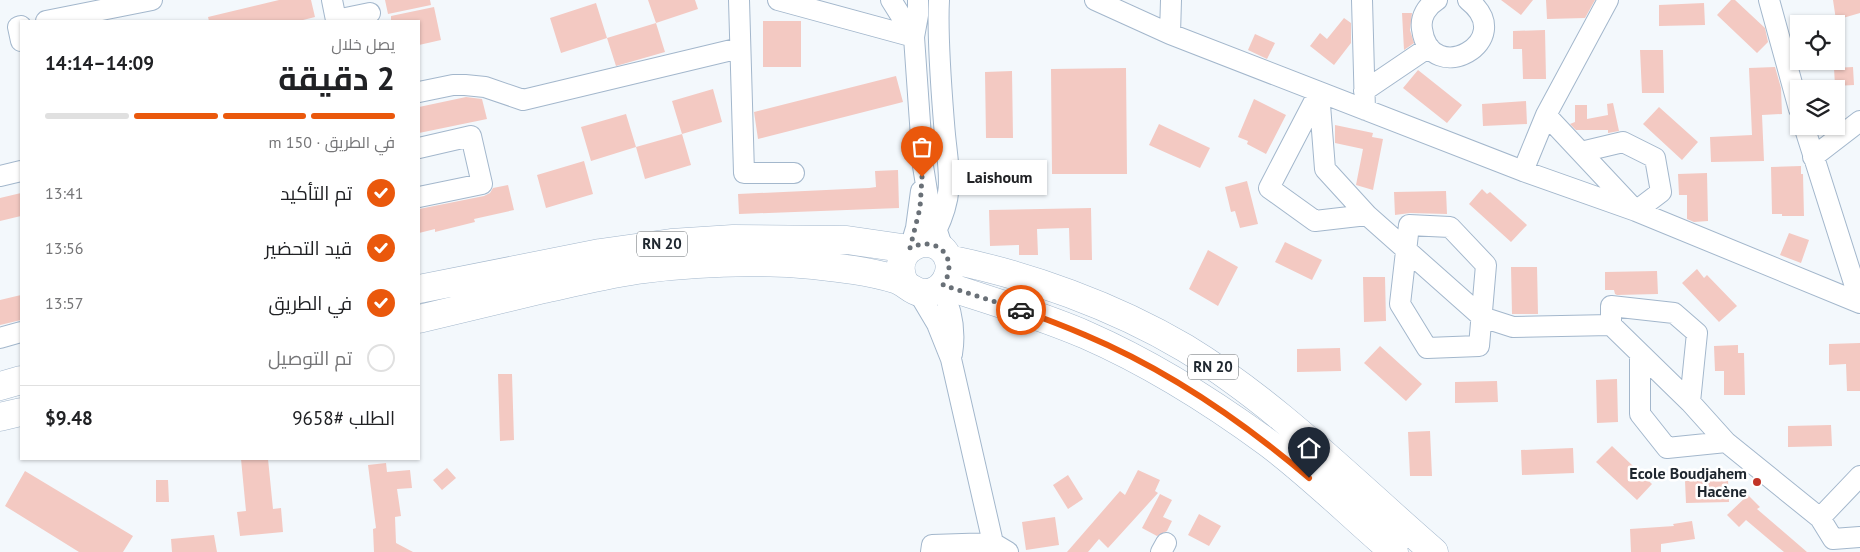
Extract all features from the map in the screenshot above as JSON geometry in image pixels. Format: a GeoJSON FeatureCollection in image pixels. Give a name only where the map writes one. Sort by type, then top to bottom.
{"type":"FeatureCollection","features":[{"type":"Feature","properties":{"kind":"highway","name":"RN 20"},"geometry":{"type":"LineString","coordinates":[[420,289],[600,253],[671,243],[734,239],[847,240],[909,248]]}},
{"type":"Feature","properties":{"kind":"highway"},"geometry":{"type":"LineString","coordinates":[[924,243],[943,247],[950,268],[948,277],[926,286],[900,268],[904,254],[909,248],[924,243]]}},
{"type":"Feature","properties":{"kind":"highway","name":"RN 20"},"geometry":{"type":"LineString","coordinates":[[943,247],[992,268],[1029,279],[1132,320],[1184,348],[1234,381],[1303,434],[1434,552]]}},
{"type":"Feature","properties":{"kind":"highway","name":"RN 20"},"geometry":{"type":"LineString","coordinates":[[420,319],[586,280],[643,269],[746,262],[812,265],[868,271],[1020,310],[1086,335],[1151,368],[1211,404],[1269,444],[1394,552]]}},
{"type":"Feature","properties":{"kind":"highway"},"geometry":{"type":"LineString","coordinates":[[0,386],[20,380]]}},
{"type":"Feature","properties":{"kind":"highway"},"geometry":{"type":"LineString","coordinates":[[0,417],[20,412]]}},
{"type":"Feature","properties":{"kind":"street"},"geometry":{"type":"LineString","coordinates":[[51,20],[152,0]]}},
{"type":"Feature","properties":{"kind":"street"},"geometry":{"type":"LineString","coordinates":[[332,0],[336,20],[369,11]]}},
{"type":"Feature","properties":{"kind":"street"},"geometry":{"type":"LineString","coordinates":[[738,0],[744,173],[794,173]]}},
{"type":"Feature","properties":{"kind":"street"},"geometry":{"type":"LineString","coordinates":[[778,0],[914,37]]}},
{"type":"Feature","properties":{"kind":"street"},"geometry":{"type":"LineString","coordinates":[[891,0],[914,37]]}},
{"type":"Feature","properties":{"kind":"street"},"geometry":{"type":"LineString","coordinates":[[918,0],[918,15],[914,37],[923,166],[926,188],[943,247]]}},
{"type":"Feature","properties":{"kind":"street"},"geometry":{"type":"LineString","coordinates":[[939,0],[944,122],[950,182],[943,247]]}},
{"type":"Feature","properties":{"kind":"street"},"geometry":{"type":"LineString","coordinates":[[1095,0],[1170,34],[1319,92],[1364,100],[1523,171],[1636,211],[1860,302]]}},
{"type":"Feature","properties":{"kind":"street"},"geometry":{"type":"LineString","coordinates":[[1170,34],[1172,0]]}},
{"type":"Feature","properties":{"kind":"street"},"geometry":{"type":"LineString","coordinates":[[1362,0],[1364,100]]}},
{"type":"Feature","properties":{"kind":"street"},"geometry":{"type":"LineString","coordinates":[[1437,0],[1430,5],[1424,14],[1421,24],[1423,37],[1429,47],[1437,54],[1454,58],[1464,55],[1479,44],[1483,34],[1484,23],[1476,6],[1468,0]]}},
{"type":"Feature","properties":{"kind":"street"},"geometry":{"type":"LineString","coordinates":[[1523,171],[1546,115],[1608,0]]}},
{"type":"Feature","properties":{"kind":"street"},"geometry":{"type":"LineString","coordinates":[[1769,0],[1791,80]]}},
{"type":"Feature","properties":{"kind":"street"},"geometry":{"type":"LineString","coordinates":[[1364,100],[1429,47]]}},
{"type":"Feature","properties":{"kind":"street"},"geometry":{"type":"LineString","coordinates":[[420,92],[453,85],[485,86],[523,100],[740,48]]}},
{"type":"Feature","properties":{"kind":"street"},"geometry":{"type":"LineString","coordinates":[[1319,92],[1269,188],[1314,221],[1367,215]]}},
{"type":"Feature","properties":{"kind":"street"},"geometry":{"type":"LineString","coordinates":[[1319,92],[1325,169],[1367,215],[1482,317],[1513,327],[1611,325]]}},
{"type":"Feature","properties":{"kind":"street"},"geometry":{"type":"LineString","coordinates":[[1546,115],[1636,211]]}},
{"type":"Feature","properties":{"kind":"street"},"geometry":{"type":"LineString","coordinates":[[1813,157],[1860,121]]}},
{"type":"Feature","properties":{"kind":"street"},"geometry":{"type":"LineString","coordinates":[[1807,135],[1860,302]]}},
{"type":"Feature","properties":{"kind":"street"},"geometry":{"type":"LineString","coordinates":[[420,148],[471,136],[482,184],[420,197]]}},
{"type":"Feature","properties":{"kind":"street"},"geometry":{"type":"LineString","coordinates":[[1581,152],[1624,142],[1655,158],[1661,192],[1636,211]]}},
{"type":"Feature","properties":{"kind":"street"},"geometry":{"type":"LineString","coordinates":[[909,248],[920,208],[923,166]]}},
{"type":"Feature","properties":{"kind":"street"},"geometry":{"type":"LineString","coordinates":[[0,176],[20,171]]}},
{"type":"Feature","properties":{"kind":"street"},"geometry":{"type":"LineString","coordinates":[[1409,225],[1450,227],[1486,265],[1482,317],[1479,346],[1427,348],[1400,304],[1409,225]]}},
{"type":"Feature","properties":{"kind":"street"},"geometry":{"type":"LineString","coordinates":[[926,286],[937,324],[951,359],[1000,548],[932,545],[932,552]]}},
{"type":"Feature","properties":{"kind":"street"},"geometry":{"type":"LineString","coordinates":[[1690,402],[1697,333],[1674,313],[1611,306],[1611,325],[1690,402],[1726,442],[1820,518],[1832,539],[1860,537]]}},
{"type":"Feature","properties":{"kind":"street"},"geometry":{"type":"LineString","coordinates":[[0,338],[20,332]]}},
{"type":"Feature","properties":{"kind":"street"},"geometry":{"type":"LineString","coordinates":[[1640,354],[1640,414],[1668,448],[1726,442]]}},
{"type":"Feature","properties":{"kind":"street"},"geometry":{"type":"LineString","coordinates":[[1820,518],[1860,476]]}},
{"type":"Feature","properties":{"kind":"building"},"geometry":{"type":"Polygon","coordinates":[[[279,0],[311,0],[315,17],[303,20],[209,20],[208,17],[279,0]]]}},
{"type":"Feature","properties":{"kind":"building"},"geometry":{"type":"Polygon","coordinates":[[[385,0],[430,0],[431,5],[388,14],[385,0]]]}},
{"type":"Feature","properties":{"kind":"building"},"geometry":{"type":"Polygon","coordinates":[[[648,0],[695,0],[698,9],[656,23],[648,0]]]}},
{"type":"Feature","properties":{"kind":"building"},"geometry":{"type":"Polygon","coordinates":[[[1501,0],[1533,0],[1521,15],[1501,0]]]}},
{"type":"Feature","properties":{"kind":"building"},"geometry":{"type":"Polygon","coordinates":[[[1546,0],[1595,0],[1585,18],[1547,19],[1546,0]]]}},
{"type":"Feature","properties":{"kind":"building"},"geometry":{"type":"Polygon","coordinates":[[[1731,0],[1735,0],[1765,28],[1768,42],[1757,53],[1717,15],[1731,0]]]}},
{"type":"Feature","properties":{"kind":"building"},"geometry":{"type":"Polygon","coordinates":[[[1833,0],[1860,0],[1860,13],[1845,17],[1845,15],[1835,15],[1833,0]]]}},
{"type":"Feature","properties":{"kind":"building"},"geometry":{"type":"Polygon","coordinates":[[[596,3],[607,38],[561,53],[550,18],[596,3]]]}},
{"type":"Feature","properties":{"kind":"building"},"geometry":{"type":"Polygon","coordinates":[[[1704,3],[1705,25],[1659,26],[1659,5],[1704,3]]]}},
{"type":"Feature","properties":{"kind":"building"},"geometry":{"type":"Polygon","coordinates":[[[434,7],[441,40],[420,45],[420,20],[391,20],[391,16],[434,7]]]}},
{"type":"Feature","properties":{"kind":"building"},"geometry":{"type":"Polygon","coordinates":[[[1402,13],[1412,13],[1410,30],[1414,43],[1404,50],[1402,13]]]}},
{"type":"Feature","properties":{"kind":"building"},"geometry":{"type":"Polygon","coordinates":[[[1344,18],[1351,23],[1351,43],[1334,65],[1310,46],[1320,33],[1327,39],[1344,18]]]}},
{"type":"Feature","properties":{"kind":"building"},"geometry":{"type":"Polygon","coordinates":[[[763,21],[801,21],[801,67],[763,67],[763,21]]]}},
{"type":"Feature","properties":{"kind":"building"},"geometry":{"type":"Polygon","coordinates":[[[656,23],[665,52],[616,66],[607,38],[656,23]]]}},
{"type":"Feature","properties":{"kind":"building"},"geometry":{"type":"Polygon","coordinates":[[[1545,30],[1546,79],[1523,79],[1522,49],[1513,49],[1513,31],[1545,30]]]}},
{"type":"Feature","properties":{"kind":"building"},"geometry":{"type":"Polygon","coordinates":[[[1255,34],[1275,43],[1267,59],[1248,50],[1255,34]]]}},
{"type":"Feature","properties":{"kind":"building"},"geometry":{"type":"Polygon","coordinates":[[[1640,50],[1663,50],[1664,93],[1642,93],[1640,50]]]}},
{"type":"Feature","properties":{"kind":"building"},"geometry":{"type":"Polygon","coordinates":[[[1775,67],[1781,88],[1782,114],[1762,115],[1764,161],[1711,162],[1710,137],[1752,135],[1749,68],[1775,67]]]}},
{"type":"Feature","properties":{"kind":"building"},"geometry":{"type":"Polygon","coordinates":[[[1845,67],[1853,67],[1854,85],[1845,85],[1845,80],[1835,80],[1834,70],[1845,70],[1845,67]]]}},
{"type":"Feature","properties":{"kind":"building"},"geometry":{"type":"Polygon","coordinates":[[[1126,68],[1127,174],[1052,174],[1051,69],[1126,68]]]}},
{"type":"Feature","properties":{"kind":"building"},"geometry":{"type":"Polygon","coordinates":[[[1418,70],[1462,105],[1447,123],[1403,88],[1418,70]]]}},
{"type":"Feature","properties":{"kind":"building"},"geometry":{"type":"Polygon","coordinates":[[[1012,71],[1013,138],[986,138],[985,72],[1012,71]]]}},
{"type":"Feature","properties":{"kind":"building"},"geometry":{"type":"Polygon","coordinates":[[[896,76],[903,102],[758,139],[754,112],[896,76]]]}},
{"type":"Feature","properties":{"kind":"building"},"geometry":{"type":"Polygon","coordinates":[[[713,89],[722,122],[682,134],[672,101],[713,89]]]}},
{"type":"Feature","properties":{"kind":"building"},"geometry":{"type":"Polygon","coordinates":[[[466,97],[482,99],[487,119],[420,133],[420,107],[466,97]]]}},
{"type":"Feature","properties":{"kind":"building"},"geometry":{"type":"Polygon","coordinates":[[[1254,99],[1286,115],[1266,154],[1247,144],[1248,141],[1238,137],[1254,99]]]}},
{"type":"Feature","properties":{"kind":"building"},"geometry":{"type":"Polygon","coordinates":[[[1526,101],[1527,124],[1483,126],[1482,104],[1526,101]]]}},
{"type":"Feature","properties":{"kind":"building"},"geometry":{"type":"Polygon","coordinates":[[[1613,103],[1619,131],[1608,133],[1608,130],[1576,130],[1570,124],[1575,122],[1575,105],[1587,105],[1587,119],[1608,115],[1607,104],[1613,103]]]}},
{"type":"Feature","properties":{"kind":"building"},"geometry":{"type":"Polygon","coordinates":[[[1659,107],[1698,142],[1682,160],[1643,124],[1659,107]]]}},
{"type":"Feature","properties":{"kind":"building"},"geometry":{"type":"Polygon","coordinates":[[[626,114],[636,147],[591,161],[581,127],[626,114]]]}},
{"type":"Feature","properties":{"kind":"building"},"geometry":{"type":"Polygon","coordinates":[[[1159,124],[1210,148],[1200,168],[1149,145],[1159,124]]]}},
{"type":"Feature","properties":{"kind":"building"},"geometry":{"type":"Polygon","coordinates":[[[1335,125],[1373,133],[1372,137],[1383,139],[1373,190],[1356,185],[1363,149],[1335,143],[1335,125]]]}},
{"type":"Feature","properties":{"kind":"building"},"geometry":{"type":"Polygon","coordinates":[[[682,134],[691,165],[645,179],[636,147],[682,134]]]}},
{"type":"Feature","properties":{"kind":"building"},"geometry":{"type":"Polygon","coordinates":[[[584,161],[593,194],[546,208],[537,175],[584,161]]]}},
{"type":"Feature","properties":{"kind":"building"},"geometry":{"type":"Polygon","coordinates":[[[1801,166],[1801,174],[1803,174],[1804,216],[1772,214],[1771,167],[1801,166]]]}},
{"type":"Feature","properties":{"kind":"building"},"geometry":{"type":"Polygon","coordinates":[[[898,170],[899,208],[739,214],[738,194],[876,187],[875,171],[898,170]]]}},
{"type":"Feature","properties":{"kind":"building"},"geometry":{"type":"Polygon","coordinates":[[[1707,173],[1708,221],[1694,222],[1687,219],[1687,195],[1679,195],[1678,174],[1707,173]]]}},
{"type":"Feature","properties":{"kind":"building"},"geometry":{"type":"Polygon","coordinates":[[[1247,181],[1258,224],[1240,228],[1235,211],[1231,212],[1225,187],[1247,181]]]}},
{"type":"Feature","properties":{"kind":"building"},"geometry":{"type":"Polygon","coordinates":[[[508,185],[514,210],[474,219],[475,222],[435,232],[435,229],[420,233],[420,209],[484,196],[490,193],[493,188],[508,185]]]}},
{"type":"Feature","properties":{"kind":"building"},"geometry":{"type":"Polygon","coordinates":[[[1482,189],[1487,194],[1490,192],[1527,225],[1511,242],[1469,204],[1482,189]]]}},
{"type":"Feature","properties":{"kind":"building"},"geometry":{"type":"Polygon","coordinates":[[[1446,191],[1447,214],[1410,213],[1395,215],[1394,192],[1446,191]]]}},
{"type":"Feature","properties":{"kind":"building"},"geometry":{"type":"Polygon","coordinates":[[[20,193],[20,216],[0,221],[0,198],[20,193]]]}},
{"type":"Feature","properties":{"kind":"building"},"geometry":{"type":"Polygon","coordinates":[[[1091,208],[1092,260],[1070,260],[1069,228],[1037,229],[1038,255],[1019,255],[1019,245],[990,246],[989,210],[1091,208]]]}},
{"type":"Feature","properties":{"kind":"building"},"geometry":{"type":"Polygon","coordinates":[[[1789,233],[1809,240],[1801,263],[1780,255],[1789,233]]]}},
{"type":"Feature","properties":{"kind":"building"},"geometry":{"type":"Polygon","coordinates":[[[1285,242],[1322,260],[1312,280],[1275,262],[1285,242]]]}},
{"type":"Feature","properties":{"kind":"building"},"geometry":{"type":"Polygon","coordinates":[[[1208,250],[1238,267],[1218,306],[1189,289],[1208,250]]]}},
{"type":"Feature","properties":{"kind":"building"},"geometry":{"type":"Polygon","coordinates":[[[1511,267],[1537,267],[1538,314],[1512,314],[1511,267]]]}},
{"type":"Feature","properties":{"kind":"building"},"geometry":{"type":"Polygon","coordinates":[[[1697,269],[1704,278],[1707,275],[1737,306],[1719,322],[1682,283],[1697,269]]]}},
{"type":"Feature","properties":{"kind":"building"},"geometry":{"type":"Polygon","coordinates":[[[1657,271],[1658,294],[1617,295],[1614,290],[1605,290],[1605,272],[1657,271]]]}},
{"type":"Feature","properties":{"kind":"building"},"geometry":{"type":"Polygon","coordinates":[[[1363,277],[1385,277],[1386,321],[1364,322],[1363,277]]]}},
{"type":"Feature","properties":{"kind":"building"},"geometry":{"type":"Polygon","coordinates":[[[20,295],[20,320],[0,325],[0,300],[20,295]]]}},
{"type":"Feature","properties":{"kind":"building"},"geometry":{"type":"Polygon","coordinates":[[[1860,343],[1860,391],[1847,391],[1846,364],[1829,365],[1829,344],[1860,343]]]}},
{"type":"Feature","properties":{"kind":"building"},"geometry":{"type":"Polygon","coordinates":[[[1738,345],[1738,353],[1744,353],[1745,395],[1724,395],[1724,371],[1715,371],[1714,346],[1738,345]]]}},
{"type":"Feature","properties":{"kind":"building"},"geometry":{"type":"Polygon","coordinates":[[[1380,346],[1422,384],[1406,401],[1364,363],[1380,346]]]}},
{"type":"Feature","properties":{"kind":"building"},"geometry":{"type":"Polygon","coordinates":[[[1340,348],[1341,371],[1297,372],[1297,349],[1340,348]]]}},
{"type":"Feature","properties":{"kind":"building"},"geometry":{"type":"Polygon","coordinates":[[[498,374],[512,374],[514,440],[500,441],[498,374]]]}},
{"type":"Feature","properties":{"kind":"building"},"geometry":{"type":"Polygon","coordinates":[[[1617,379],[1618,422],[1597,423],[1596,380],[1617,379]]]}},
{"type":"Feature","properties":{"kind":"building"},"geometry":{"type":"Polygon","coordinates":[[[1497,381],[1498,402],[1455,403],[1455,382],[1497,381]]]}},
{"type":"Feature","properties":{"kind":"building"},"geometry":{"type":"Polygon","coordinates":[[[1831,425],[1832,446],[1788,447],[1788,426],[1831,425]]]}},
{"type":"Feature","properties":{"kind":"building"},"geometry":{"type":"Polygon","coordinates":[[[1430,431],[1432,476],[1410,476],[1408,432],[1430,431]]]}},
{"type":"Feature","properties":{"kind":"building"},"geometry":{"type":"Polygon","coordinates":[[[1612,446],[1652,484],[1637,500],[1596,462],[1612,446]]]}},
{"type":"Feature","properties":{"kind":"building"},"geometry":{"type":"Polygon","coordinates":[[[1573,448],[1574,473],[1522,475],[1521,450],[1573,448]]]}},
{"type":"Feature","properties":{"kind":"building"},"geometry":{"type":"Polygon","coordinates":[[[241,460],[268,460],[273,509],[281,508],[283,532],[240,536],[237,512],[246,511],[241,460]]]}},
{"type":"Feature","properties":{"kind":"building"},"geometry":{"type":"Polygon","coordinates":[[[386,463],[387,472],[410,470],[412,488],[397,489],[401,516],[395,517],[396,543],[413,552],[374,552],[373,529],[376,528],[368,465],[386,463]]]}},
{"type":"Feature","properties":{"kind":"building"},"geometry":{"type":"Polygon","coordinates":[[[447,468],[456,478],[442,490],[433,480],[447,468]]]}},
{"type":"Feature","properties":{"kind":"building"},"geometry":{"type":"Polygon","coordinates":[[[1138,470],[1160,480],[1155,491],[1158,493],[1108,548],[1099,539],[1088,552],[1067,552],[1120,491],[1125,495],[1138,470]]]}},
{"type":"Feature","properties":{"kind":"building"},"geometry":{"type":"Polygon","coordinates":[[[25,471],[133,536],[123,552],[79,552],[5,506],[25,471]]]}},
{"type":"Feature","properties":{"kind":"building"},"geometry":{"type":"Polygon","coordinates":[[[1068,475],[1083,499],[1068,509],[1053,485],[1068,475]]]}},
{"type":"Feature","properties":{"kind":"building"},"geometry":{"type":"Polygon","coordinates":[[[156,480],[168,480],[169,502],[156,502],[156,480]]]}},
{"type":"Feature","properties":{"kind":"building"},"geometry":{"type":"Polygon","coordinates":[[[1728,480],[1729,502],[1686,503],[1685,481],[1728,480]]]}},
{"type":"Feature","properties":{"kind":"building"},"geometry":{"type":"Polygon","coordinates":[[[1160,494],[1172,500],[1163,517],[1172,521],[1167,531],[1157,536],[1142,528],[1160,494]]]}},
{"type":"Feature","properties":{"kind":"building"},"geometry":{"type":"Polygon","coordinates":[[[1748,495],[1760,507],[1757,509],[1807,552],[1784,552],[1746,520],[1739,527],[1727,515],[1748,495]]]}},
{"type":"Feature","properties":{"kind":"building"},"geometry":{"type":"Polygon","coordinates":[[[1199,514],[1221,526],[1209,546],[1188,535],[1199,514]]]}},
{"type":"Feature","properties":{"kind":"building"},"geometry":{"type":"Polygon","coordinates":[[[1055,517],[1059,545],[1026,550],[1022,522],[1055,517]]]}},
{"type":"Feature","properties":{"kind":"building"},"geometry":{"type":"Polygon","coordinates":[[[1692,521],[1695,539],[1661,544],[1661,552],[1631,552],[1630,529],[1674,526],[1673,524],[1692,521]]]}},
{"type":"Feature","properties":{"kind":"building"},"geometry":{"type":"Polygon","coordinates":[[[214,535],[217,552],[172,552],[171,539],[214,535]]]}},
{"type":"Feature","properties":{"kind":"way so far"},"geometry":{"type":"LineString","coordinates":[[922,177],[920,208],[910,248],[924,243],[932,244],[944,252],[950,268],[948,277],[943,285],[1021,310]]}},
{"type":"Feature","properties":{"kind":"place","name":"Laishoum"},"geometry":{"type":"Point","coordinates":[922,177]}},
{"type":"Feature","properties":{"kind":"place","name":"Ecole Boudjahem Hacène"},"geometry":{"type":"Point","coordinates":[1757,482]}},
{"type":"Feature","properties":{"kind":"route"},"geometry":{"type":"LineString","coordinates":[[1021,310],[1086,335],[1151,368],[1211,404],[1269,444],[1309,478]]}}]}
